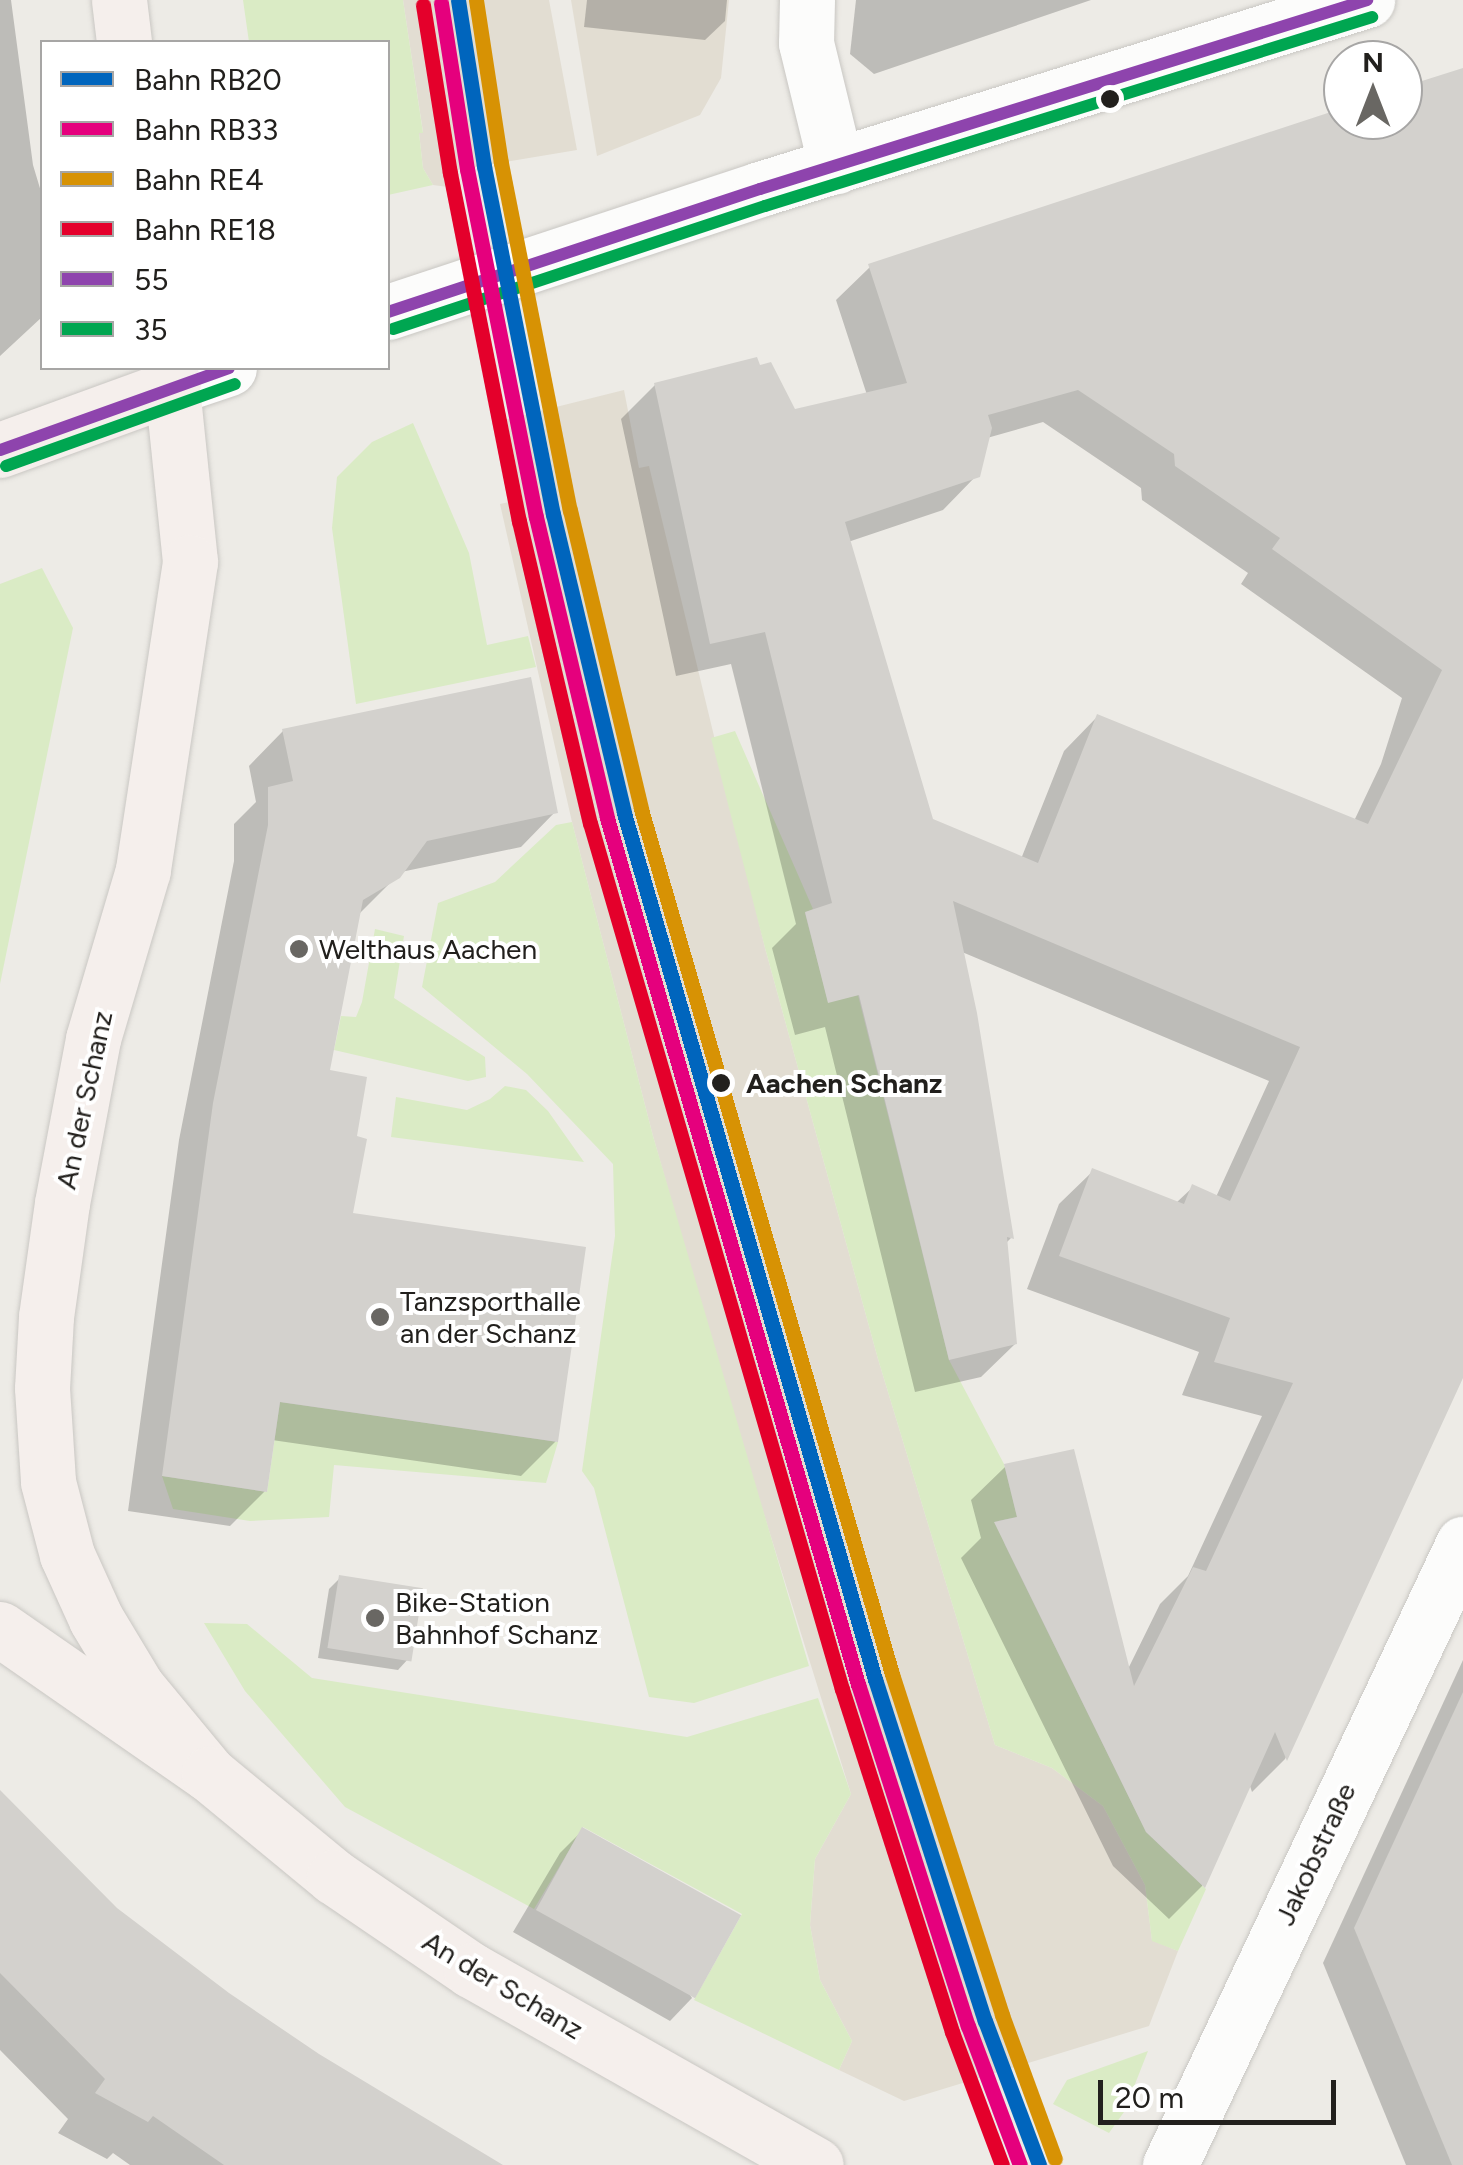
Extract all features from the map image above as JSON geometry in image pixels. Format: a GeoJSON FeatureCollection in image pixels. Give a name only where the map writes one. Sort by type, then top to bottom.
{"type":"FeatureCollection","features":[{"type":"Feature","properties":{"kind":"main road"},"geometry":{"type":"LineString","coordinates":[[119,0],[124,40]]}},
{"type":"Feature","properties":{"kind":"main road"},"geometry":{"type":"LineString","coordinates":[[0,450],[172,377]]}},
{"type":"Feature","properties":{"kind":"main road","name":"An der Schanz"},"geometry":{"type":"LineString","coordinates":[[172,377],[190,562],[143,870],[93,1038],[62,1203],[46,1317],[42,1388],[48,1482],[67,1556],[96,1619],[137,1687],[210,1774]]}},
{"type":"Feature","properties":{"kind":"main road","name":"An der Schanz"},"geometry":{"type":"LineString","coordinates":[[0,1629],[210,1774],[334,1877],[471,1970],[816,2165]]}},
{"type":"Feature","properties":{"kind":"street"},"geometry":{"type":"LineString","coordinates":[[808,0],[806,43],[836,166]]}},
{"type":"Feature","properties":{"kind":"street"},"geometry":{"type":"LineString","coordinates":[[390,311],[836,166],[1368,0]]}},
{"type":"Feature","properties":{"kind":"street"},"geometry":{"type":"LineString","coordinates":[[172,377],[216,370]]}},
{"type":"Feature","properties":{"kind":"street","name":"Jakobstraße"},"geometry":{"type":"LineString","coordinates":[[1170,2165],[1463,1544]]}},
{"type":"Feature","properties":{"kind":"shaded area"},"geometry":{"type":"Polygon","coordinates":[[[403,0],[549,0],[577,150],[445,172],[448,187],[433,185],[423,168],[419,133],[423,132],[403,0]]]}},
{"type":"Feature","properties":{"kind":"shaded area"},"geometry":{"type":"Polygon","coordinates":[[[571,0],[729,0],[721,78],[700,115],[597,156],[571,0]]]}},
{"type":"Feature","properties":{"kind":"shaded area"},"geometry":{"type":"Polygon","coordinates":[[[624,390],[639,468],[649,466],[765,948],[878,1359],[995,1745],[1052,1768],[1103,1806],[1145,1885],[1152,1940],[1178,1951],[1149,2026],[904,2101],[839,2070],[852,2041],[820,1980],[810,1925],[815,1859],[851,1794],[729,1402],[653,1136],[572,822],[500,504],[513,501],[492,423],[624,390]]]}},
{"type":"Feature","properties":{"kind":"green space"},"geometry":{"type":"Polygon","coordinates":[[[243,0],[403,0],[423,133],[419,133],[423,168],[433,185],[390,195],[390,40],[249,40],[243,0]]]}},
{"type":"Feature","properties":{"kind":"green space"},"geometry":{"type":"Polygon","coordinates":[[[413,423],[469,553],[487,645],[528,636],[536,667],[356,704],[332,528],[337,477],[372,442],[413,423]]]}},
{"type":"Feature","properties":{"kind":"green space"},"geometry":{"type":"Polygon","coordinates":[[[42,568],[73,628],[0,984],[0,584],[42,568]]]}},
{"type":"Feature","properties":{"kind":"green space"},"geometry":{"type":"Polygon","coordinates":[[[735,731],[813,909],[805,913],[828,1002],[858,995],[949,1360],[1004,1464],[1017,1517],[998,1521],[1005,1545],[1146,1832],[1206,1889],[1178,1951],[1152,1941],[1145,1885],[1103,1806],[1052,1768],[995,1745],[878,1359],[711,738],[735,731]]]}},
{"type":"Feature","properties":{"kind":"green space"},"geometry":{"type":"Polygon","coordinates":[[[572,822],[653,1136],[809,1666],[694,1703],[649,1697],[594,1488],[582,1471],[615,1236],[613,1164],[527,1074],[422,987],[438,903],[495,882],[556,825],[572,822]]]}},
{"type":"Feature","properties":{"kind":"green space"},"geometry":{"type":"Polygon","coordinates":[[[375,929],[404,936],[394,998],[485,1057],[486,1077],[468,1081],[334,1050],[341,1016],[356,1017],[362,1002],[375,929]]]}},
{"type":"Feature","properties":{"kind":"green space"},"geometry":{"type":"Polygon","coordinates":[[[505,1086],[526,1090],[548,1111],[584,1162],[391,1137],[396,1097],[467,1110],[505,1086]]]}},
{"type":"Feature","properties":{"kind":"green space"},"geometry":{"type":"Polygon","coordinates":[[[280,1402],[558,1442],[546,1483],[334,1465],[329,1517],[250,1521],[173,1509],[162,1476],[267,1492],[280,1402]]]}},
{"type":"Feature","properties":{"kind":"green space"},"geometry":{"type":"Polygon","coordinates":[[[204,1623],[247,1624],[312,1678],[687,1737],[818,1698],[851,1794],[815,1859],[810,1925],[820,1980],[852,2041],[839,2070],[694,2000],[742,1914],[583,1827],[534,1909],[345,1807],[245,1691],[204,1623]]]}},
{"type":"Feature","properties":{"kind":"green space"},"geometry":{"type":"Polygon","coordinates":[[[1148,2051],[1124,2112],[1109,2133],[1053,2104],[1067,2080],[1148,2051]]]}},
{"type":"Feature","properties":{"kind":"building"},"geometry":{"type":"Polygon","coordinates":[[[1463,68],[1463,1378],[1287,1761],[1275,1732],[1205,1888],[1146,1832],[994,1522],[1017,1517],[1004,1464],[1074,1449],[1134,1686],[1193,1567],[1206,1571],[1293,1383],[1214,1362],[1230,1318],[1059,1256],[1092,1168],[1184,1204],[1192,1184],[1230,1201],[1300,1047],[953,901],[977,1013],[1014,1239],[1007,1237],[1017,1344],[949,1360],[859,995],[828,1003],[805,912],[832,903],[765,632],[710,644],[654,383],[757,357],[760,365],[771,362],[795,409],[907,383],[868,264],[1323,115],[1323,140],[1423,140],[1423,81],[1463,68]],[[1078,390],[988,415],[992,428],[980,477],[845,522],[933,819],[1038,863],[1097,714],[1368,824],[1442,670],[1272,549],[1280,538],[1175,466],[1174,454],[1078,390]]]}},
{"type":"Feature","properties":{"kind":"building"},"geometry":{"type":"Polygon","coordinates":[[[531,677],[558,813],[427,841],[400,878],[363,900],[330,1070],[367,1077],[357,1136],[367,1139],[353,1213],[586,1247],[558,1442],[280,1402],[267,1492],[162,1476],[213,1103],[268,825],[268,787],[293,781],[282,729],[531,677]]]}},
{"type":"Feature","properties":{"kind":"building","name":"Bike-Station Bahnhof Schanz"},"geometry":{"type":"Polygon","coordinates":[[[339,1575],[423,1588],[411,1661],[327,1648],[339,1575]]]}},
{"type":"Feature","properties":{"kind":"building"},"geometry":{"type":"Polygon","coordinates":[[[1463,1692],[1463,2165],[1452,2165],[1354,1928],[1463,1692]]]}},
{"type":"Feature","properties":{"kind":"building"},"geometry":{"type":"Polygon","coordinates":[[[0,1790],[117,1908],[229,1993],[319,2054],[503,2165],[224,2165],[153,2116],[148,2122],[95,2093],[105,2079],[0,1973],[0,1790]]]}},
{"type":"Feature","properties":{"kind":"building"},"geometry":{"type":"Polygon","coordinates":[[[582,1827],[741,1915],[695,1998],[536,1910],[582,1827]]]}},
{"type":"Feature","properties":{"kind":"rail line","name":"RB20"},"geometry":{"type":"LineString","coordinates":[[458,0],[484,166],[553,514],[624,813],[875,1679],[985,2021],[1039,2165]]}},
{"type":"Feature","properties":{"kind":"rail line","name":"RE4"},"geometry":{"type":"LineString","coordinates":[[476,0],[501,163],[570,510],[641,809],[892,1674],[1002,2015],[1055,2159]]}},
{"type":"Feature","properties":{"kind":"rail line","name":"RB33"},"geometry":{"type":"LineString","coordinates":[[441,3],[467,169],[536,517],[607,818],[858,1684],[968,2026],[1020,2165]]}},
{"type":"Feature","properties":{"kind":"rail line","name":"RE18"},"geometry":{"type":"LineString","coordinates":[[423,5],[450,173],[519,521],[590,823],[842,1689],[952,2032],[1002,2165]]}},
{"type":"Feature","properties":{"kind":"transit line","name":"55"},"geometry":{"type":"LineString","coordinates":[[390,311],[760,189],[1367,0]]}},
{"type":"Feature","properties":{"kind":"transit line","name":"35"},"geometry":{"type":"LineString","coordinates":[[393,329],[765,206],[1372,17]]}},
{"type":"Feature","properties":{"kind":"transit line","name":"55"},"geometry":{"type":"LineString","coordinates":[[0,450],[223,370]]}},
{"type":"Feature","properties":{"kind":"transit line","name":"35"},"geometry":{"type":"LineString","coordinates":[[6,466],[235,384]]}},
{"type":"Feature","properties":{"kind":"place","name":"Welthaus Aachen"},"geometry":{"type":"Point","coordinates":[299,949]}},
{"type":"Feature","properties":{"kind":"place","name":"Aachen Schanz"},"geometry":{"type":"Point","coordinates":[721,1083]}},
{"type":"Feature","properties":{"kind":"place","name":"Tanzsporthalle an der Schanz"},"geometry":{"type":"Point","coordinates":[380,1317]}},
{"type":"Feature","properties":{"kind":"place","name":"Bike-Station Bahnhof Schanz"},"geometry":{"type":"Point","coordinates":[375,1618]}}]}
